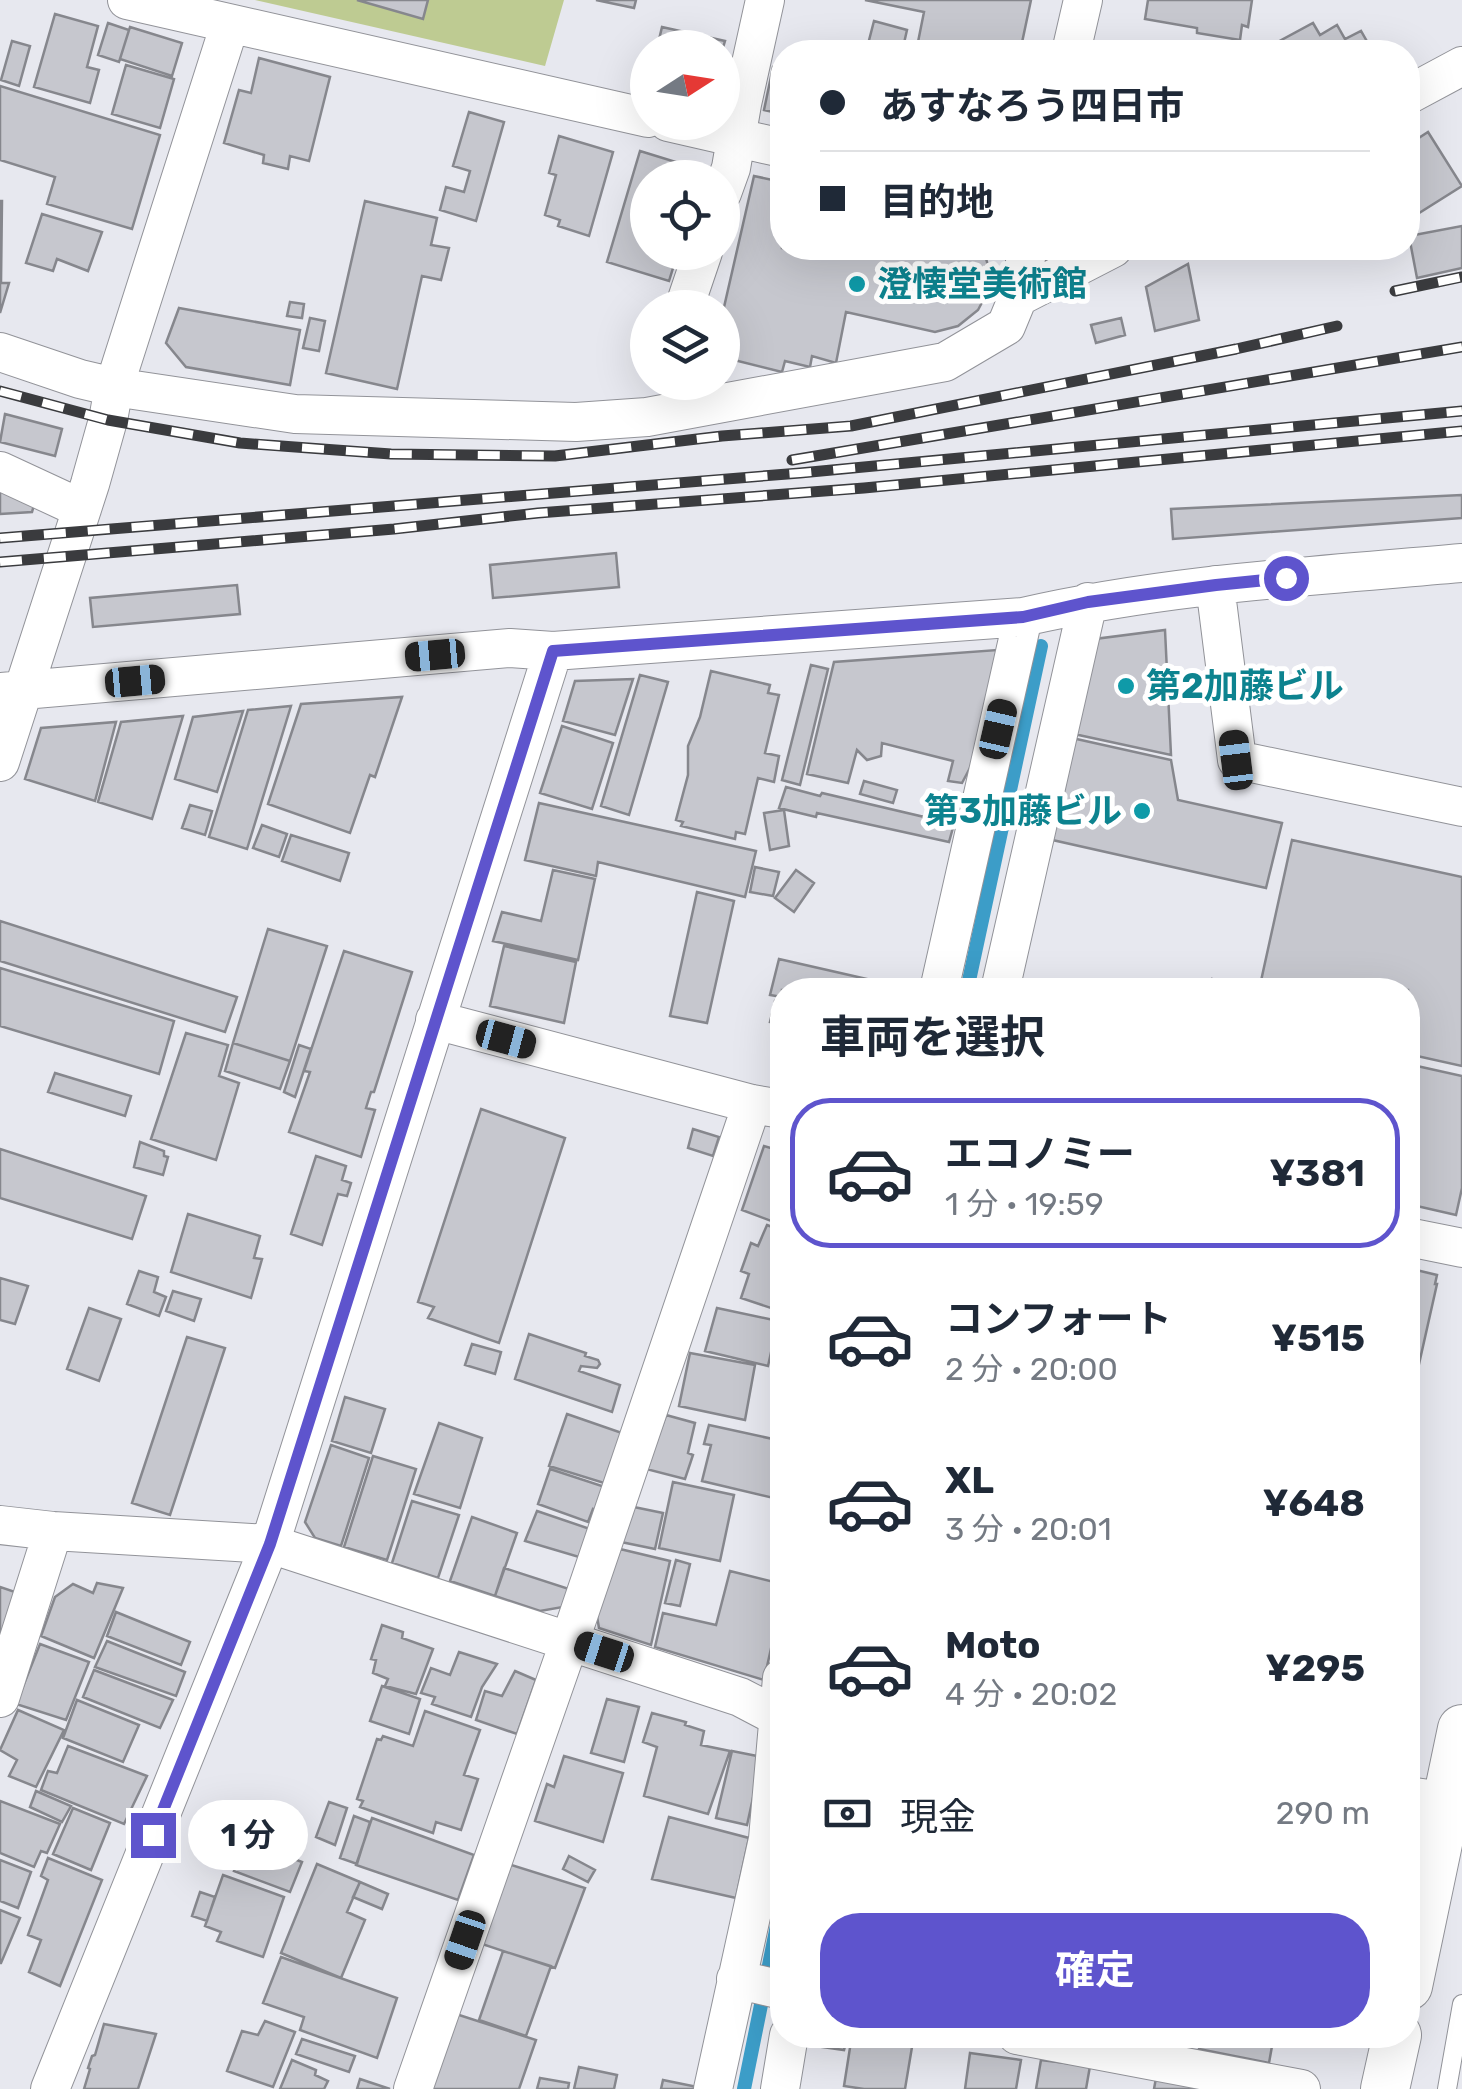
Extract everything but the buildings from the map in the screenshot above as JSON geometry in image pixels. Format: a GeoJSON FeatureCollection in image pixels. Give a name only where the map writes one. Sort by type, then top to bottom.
{"type":"FeatureCollection","features":[{"type":"Feature","properties":{"kind":"street"},"geometry":{"type":"LineString","coordinates":[[127,0],[630,114]]}},
{"type":"Feature","properties":{"kind":"street"},"geometry":{"type":"LineString","coordinates":[[740,120],[766,0]]}},
{"type":"Feature","properties":{"kind":"street"},"geometry":{"type":"LineString","coordinates":[[1074,40],[1082,0]]}},
{"type":"Feature","properties":{"kind":"street"},"geometry":{"type":"LineString","coordinates":[[0,762],[11,692],[82,509],[114,387],[230,24]]}},
{"type":"Feature","properties":{"kind":"street"},"geometry":{"type":"LineString","coordinates":[[1420,88],[1462,66]]}},
{"type":"Feature","properties":{"kind":"street"},"geometry":{"type":"LineString","coordinates":[[740,139],[770,145]]}},
{"type":"Feature","properties":{"kind":"street"},"geometry":{"type":"LineString","coordinates":[[740,389],[945,362],[1006,326],[1018,297],[1026,260]]}},
{"type":"Feature","properties":{"kind":"street"},"geometry":{"type":"LineString","coordinates":[[1018,297],[1090,260]]}},
{"type":"Feature","properties":{"kind":"street"},"geometry":{"type":"LineString","coordinates":[[0,352],[114,387],[295,414],[576,422],[653,400]]}},
{"type":"Feature","properties":{"kind":"street"},"geometry":{"type":"LineString","coordinates":[[0,471],[82,509]]}},
{"type":"Feature","properties":{"kind":"street"},"geometry":{"type":"LineString","coordinates":[[11,692],[510,648],[553,651],[1023,617],[1088,602],[1216,585],[1462,562]]}},
{"type":"Feature","properties":{"kind":"street"},"geometry":{"type":"LineString","coordinates":[[1216,585],[1236,760],[1462,807]]}},
{"type":"Feature","properties":{"kind":"street"},"geometry":{"type":"LineString","coordinates":[[1003,978],[1088,602]]}},
{"type":"Feature","properties":{"kind":"street"},"geometry":{"type":"LineString","coordinates":[[942,978],[1023,617]]}},
{"type":"Feature","properties":{"kind":"street"},"geometry":{"type":"LineString","coordinates":[[50,2089],[270,1544],[553,651]]}},
{"type":"Feature","properties":{"kind":"street"},"geometry":{"type":"LineString","coordinates":[[413,2089],[570,1640],[767,1106],[436,1020]]}},
{"type":"Feature","properties":{"kind":"street"},"geometry":{"type":"LineString","coordinates":[[1420,1239],[1462,1248]]}},
{"type":"Feature","properties":{"kind":"street"},"geometry":{"type":"LineString","coordinates":[[0,1524],[53,1531],[270,1544],[740,1697],[770,1713]]}},
{"type":"Feature","properties":{"kind":"street"},"geometry":{"type":"LineString","coordinates":[[0,1698],[53,1531]]}},
{"type":"Feature","properties":{"kind":"street"},"geometry":{"type":"LineString","coordinates":[[1420,1914],[1439,1800],[1462,1728]]}},
{"type":"Feature","properties":{"kind":"street"},"geometry":{"type":"LineString","coordinates":[[713,2089],[757,1984],[770,1821]]}},
{"type":"Feature","properties":{"kind":"street"},"geometry":{"type":"LineString","coordinates":[[780,2089],[788,2048]]}},
{"type":"Feature","properties":{"kind":"street"},"geometry":{"type":"LineString","coordinates":[[1085,2048],[1300,2089]]}},
{"type":"Feature","properties":{"kind":"street"},"geometry":{"type":"LineString","coordinates":[[1386,2089],[1394,2048]]}},
{"type":"Feature","properties":{"kind":"lane"},"geometry":{"type":"LineString","coordinates":[[1447,2089],[1462,2004]]}},
{"type":"Feature","properties":{"kind":"green space"},"geometry":{"type":"Polygon","coordinates":[[[255,0],[564,0],[545,66],[255,0]]]}},
{"type":"Feature","properties":{"kind":"waterway"},"geometry":{"type":"LineString","coordinates":[[970,978],[1041,646]]}},
{"type":"Feature","properties":{"kind":"waterway"},"geometry":{"type":"LineString","coordinates":[[744,2089],[770,1960]]}},
{"type":"Feature","properties":{"kind":"railway"},"geometry":{"type":"LineString","coordinates":[[1395,291],[1462,277]]}},
{"type":"Feature","properties":{"kind":"railway"},"geometry":{"type":"LineString","coordinates":[[0,391],[108,420],[240,443],[391,454],[555,456],[722,436],[851,426],[1337,326]]}},
{"type":"Feature","properties":{"kind":"railway"},"geometry":{"type":"LineString","coordinates":[[792,460],[1462,347]]}},
{"type":"Feature","properties":{"kind":"railway"},"geometry":{"type":"LineString","coordinates":[[0,538],[800,473],[1462,411]]}},
{"type":"Feature","properties":{"kind":"railway"},"geometry":{"type":"LineString","coordinates":[[0,562],[864,488],[1462,431]]}},
{"type":"Feature","properties":{"kind":"place","name":"澄懐堂美術館"},"geometry":{"type":"Point","coordinates":[857,284]}},
{"type":"Feature","properties":{"kind":"place","name":"第2加藤ビル"},"geometry":{"type":"Point","coordinates":[1126,686]}},
{"type":"Feature","properties":{"kind":"place","name":"第3加藤ビル"},"geometry":{"type":"Point","coordinates":[1142,811]}},
{"type":"Feature","properties":{"kind":"route"},"geometry":{"type":"LineString","coordinates":[[153,1835],[270,1544],[553,651],[1023,617],[1088,602],[1286,578]]}}]}
